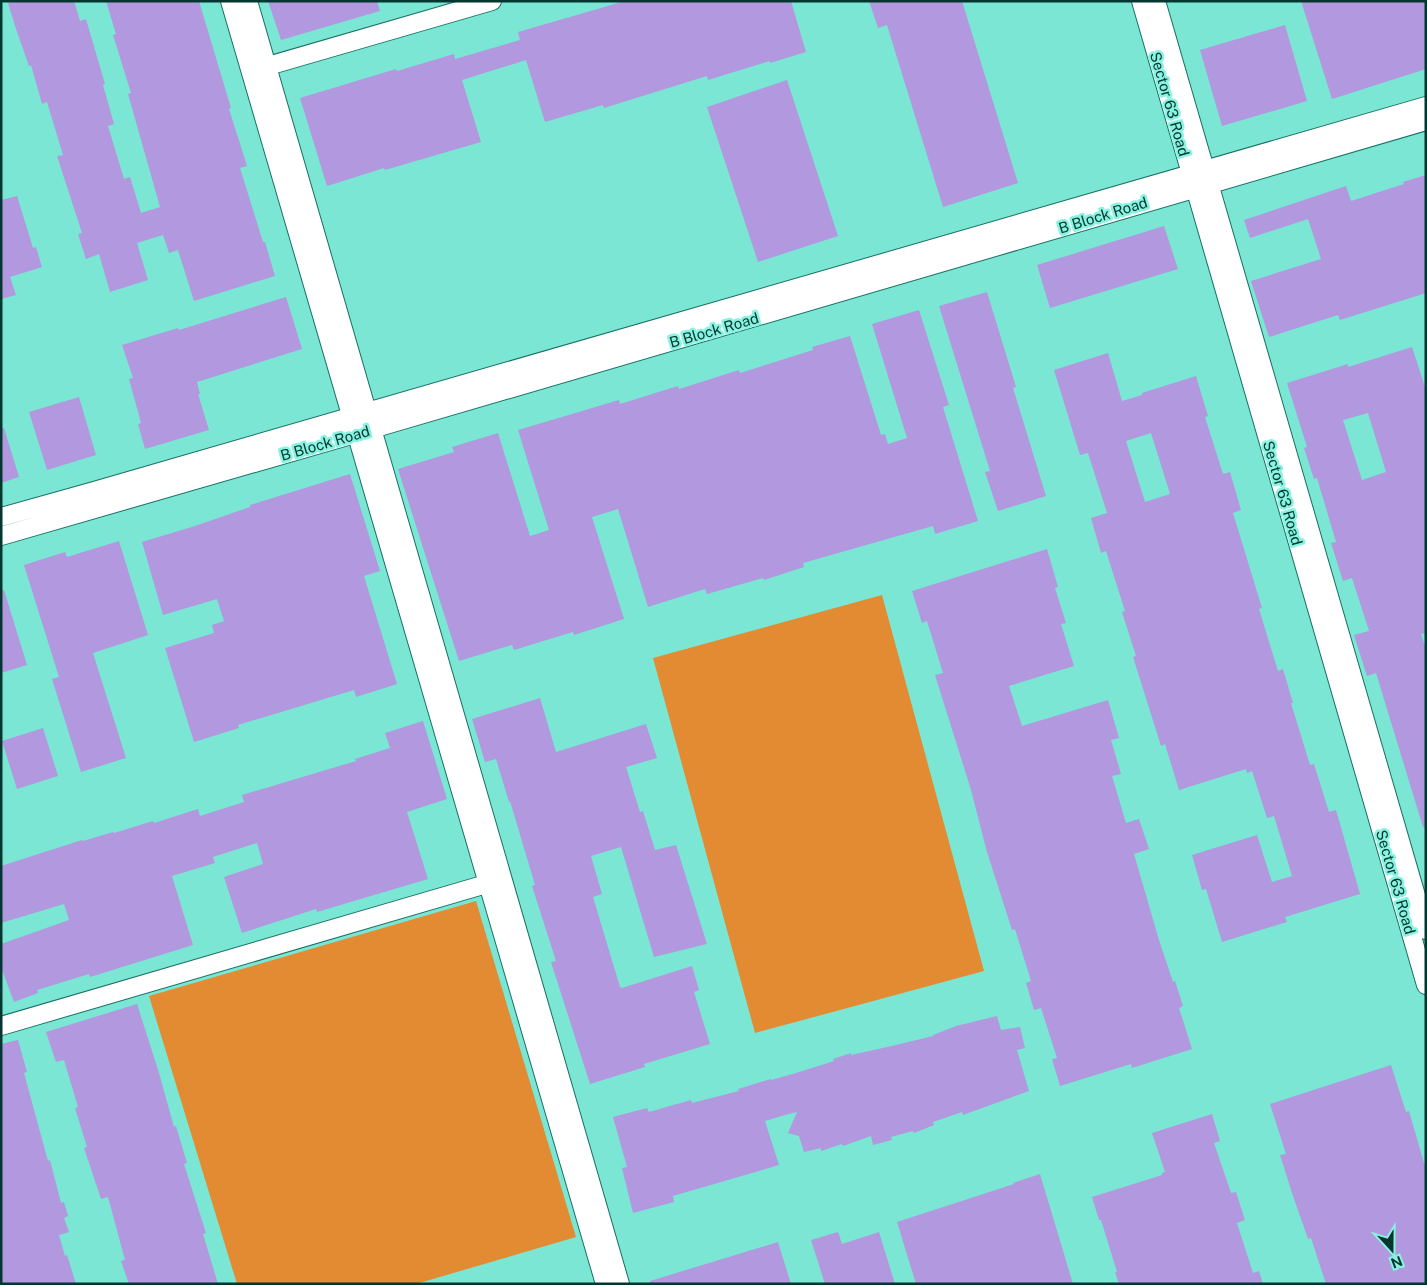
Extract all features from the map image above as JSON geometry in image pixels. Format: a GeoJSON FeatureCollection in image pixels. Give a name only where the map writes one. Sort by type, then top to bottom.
{"type":"FeatureCollection","features":[{"type":"Feature","properties":{"kind":"street"},"geometry":{"type":"LineString","coordinates":[[230,1],[258,69],[496,882],[620,1284]]}},
{"type":"Feature","properties":{"kind":"street"},"geometry":{"type":"LineString","coordinates":[[248,1],[258,69]]}},
{"type":"Feature","properties":{"kind":"street"},"geometry":{"type":"LineString","coordinates":[[258,69],[492,1]]}},
{"type":"Feature","properties":{"kind":"street","name":"Sector 63 Road"},"geometry":{"type":"LineString","coordinates":[[1141,1],[1200,179],[1426,930]]}},
{"type":"Feature","properties":{"kind":"street","name":"Sector 63 Road"},"geometry":{"type":"LineString","coordinates":[[1156,1],[1200,179],[1426,986]]}},
{"type":"Feature","properties":{"kind":"street","name":"B Block Road"},"geometry":{"type":"LineString","coordinates":[[1,536],[362,424],[1200,179],[1426,106]]}},
{"type":"Feature","properties":{"kind":"street","name":"B Block Road"},"geometry":{"type":"LineString","coordinates":[[1200,179],[1426,121]]}},
{"type":"Feature","properties":{"kind":"street","name":"B Block Road"},"geometry":{"type":"LineString","coordinates":[[1,517],[362,424]]}},
{"type":"Feature","properties":{"kind":"street"},"geometry":{"type":"LineString","coordinates":[[1,1026],[496,882]]}},
{"type":"Feature","properties":{"kind":"street"},"geometry":{"type":"LineString","coordinates":[[496,882],[605,1284]]}},
{"type":"Feature","properties":{"kind":"shaded area"},"geometry":{"type":"Polygon","coordinates":[[[882,595],[984,971],[755,1033],[653,658],[882,595]]]}},
{"type":"Feature","properties":{"kind":"shaded area"},"geometry":{"type":"Polygon","coordinates":[[[476,901],[576,1237],[416,1284],[237,1284],[149,996],[476,901]]]}},
{"type":"Feature","properties":{"kind":"building"},"geometry":{"type":"Polygon","coordinates":[[[14,1],[74,1],[80,21],[86,19],[105,84],[103,85],[114,124],[108,126],[124,179],[130,177],[141,213],[160,207],[128,94],[131,93],[113,35],[116,34],[106,1],[199,1],[247,166],[240,168],[275,276],[194,301],[178,250],[169,253],[163,235],[137,243],[148,280],[110,292],[99,254],[86,259],[78,234],[82,233],[57,156],[63,155],[47,102],[42,104],[31,65],[29,66],[8,3],[14,1]]]}},
{"type":"Feature","properties":{"kind":"building"},"geometry":{"type":"Polygon","coordinates":[[[268,1],[377,1],[380,11],[281,40],[268,1]]]}},
{"type":"Feature","properties":{"kind":"building"},"geometry":{"type":"Polygon","coordinates":[[[625,1],[791,1],[806,52],[708,80],[707,76],[604,108],[603,105],[545,122],[526,60],[462,80],[481,142],[385,170],[384,168],[327,186],[300,98],[396,69],[397,71],[454,54],[455,59],[520,40],[518,32],[625,1]]]}},
{"type":"Feature","properties":{"kind":"building"},"geometry":{"type":"Polygon","coordinates":[[[869,1],[962,1],[1018,183],[943,207],[887,25],[878,28],[869,1]]]}},
{"type":"Feature","properties":{"kind":"building"},"geometry":{"type":"Polygon","coordinates":[[[1301,1],[1426,1],[1426,69],[1332,99],[1301,1]]]}},
{"type":"Feature","properties":{"kind":"building"},"geometry":{"type":"Polygon","coordinates":[[[1285,25],[1307,101],[1222,126],[1200,50],[1285,25]]]}},
{"type":"Feature","properties":{"kind":"building"},"geometry":{"type":"Polygon","coordinates":[[[787,80],[838,236],[758,262],[707,107],[787,80]]]}},
{"type":"Feature","properties":{"kind":"building"},"geometry":{"type":"Polygon","coordinates":[[[1426,175],[1426,293],[1340,320],[1338,315],[1269,337],[1251,281],[1321,259],[1308,219],[1250,238],[1244,220],[1346,186],[1351,201],[1426,175]]]}},
{"type":"Feature","properties":{"kind":"building"},"geometry":{"type":"Polygon","coordinates":[[[17,196],[33,248],[36,247],[42,267],[10,277],[16,295],[1,299],[1,200],[17,196]]]}},
{"type":"Feature","properties":{"kind":"building"},"geometry":{"type":"Polygon","coordinates":[[[1164,226],[1178,269],[1050,308],[1037,265],[1164,226]]]}},
{"type":"Feature","properties":{"kind":"building"},"geometry":{"type":"Polygon","coordinates":[[[987,292],[1016,387],[1013,388],[1046,496],[998,511],[985,472],[990,471],[939,306],[987,292]]]}},
{"type":"Feature","properties":{"kind":"building"},"geometry":{"type":"Polygon","coordinates":[[[286,297],[302,349],[197,382],[200,394],[198,394],[209,430],[145,449],[138,424],[141,423],[129,379],[133,378],[122,345],[178,328],[179,330],[286,297]]]}},
{"type":"Feature","properties":{"kind":"building"},"geometry":{"type":"Polygon","coordinates":[[[919,310],[949,405],[943,407],[978,521],[935,534],[933,526],[803,563],[804,567],[764,580],[763,578],[707,594],[705,589],[648,607],[618,509],[592,517],[624,619],[574,635],[573,632],[514,650],[512,645],[459,661],[398,469],[454,452],[452,447],[498,433],[530,536],[549,530],[518,430],[619,400],[620,404],[678,386],[679,389],[739,370],[740,373],[813,350],[812,347],[850,336],[881,435],[885,434],[888,444],[907,438],[872,324],[919,310]]]}},
{"type":"Feature","properties":{"kind":"building"},"geometry":{"type":"Polygon","coordinates":[[[1412,347],[1426,390],[1426,633],[1421,634],[1426,649],[1426,827],[1423,827],[1376,673],[1367,676],[1354,635],[1369,631],[1352,578],[1343,581],[1331,543],[1336,542],[1317,478],[1314,479],[1304,448],[1307,447],[1287,383],[1348,364],[1348,367],[1412,347]],[[1368,413],[1343,420],[1362,480],[1386,472],[1368,413]]]}},
{"type":"Feature","properties":{"kind":"building"},"geometry":{"type":"Polygon","coordinates":[[[1108,353],[1122,401],[1196,376],[1208,416],[1205,417],[1223,474],[1230,472],[1241,510],[1233,513],[1262,608],[1259,609],[1278,671],[1283,669],[1293,703],[1291,703],[1310,765],[1314,764],[1329,812],[1336,810],[1360,894],[1285,917],[1287,922],[1222,942],[1206,889],[1202,890],[1192,855],[1257,835],[1272,882],[1292,876],[1274,816],[1267,818],[1252,771],[1247,773],[1246,769],[1179,790],[1165,744],[1161,746],[1133,657],[1136,656],[1122,612],[1125,611],[1106,551],[1101,553],[1091,518],[1107,513],[1088,453],[1080,455],[1054,370],[1108,353]],[[1151,433],[1126,441],[1145,502],[1170,494],[1151,433]]]}},
{"type":"Feature","properties":{"kind":"building"},"geometry":{"type":"Polygon","coordinates":[[[79,397],[96,455],[47,470],[29,412],[79,397]]]}},
{"type":"Feature","properties":{"kind":"building"},"geometry":{"type":"Polygon","coordinates":[[[1,428],[4,428],[19,477],[1,483],[1,428]]]}},
{"type":"Feature","properties":{"kind":"building"},"geometry":{"type":"Polygon","coordinates":[[[350,474],[380,571],[364,576],[397,684],[356,697],[354,690],[238,725],[239,728],[194,742],[165,648],[214,633],[212,625],[224,621],[217,599],[163,615],[142,542],[195,526],[250,507],[250,505],[350,474]]]}},
{"type":"Feature","properties":{"kind":"building"},"geometry":{"type":"Polygon","coordinates":[[[119,541],[148,635],[93,653],[126,758],[81,772],[52,679],[59,677],[24,565],[65,552],[67,557],[119,541]]]}},
{"type":"Feature","properties":{"kind":"building"},"geometry":{"type":"Polygon","coordinates":[[[1047,549],[1058,587],[1055,588],[1066,623],[1061,624],[1074,666],[1009,686],[1022,726],[1108,700],[1119,738],[1111,740],[1121,774],[1112,776],[1126,823],[1139,819],[1149,849],[1134,854],[1159,940],[1183,1006],[1179,1008],[1192,1049],[1132,1068],[1131,1064],[1060,1086],[1052,1059],[1057,1058],[1041,1008],[1034,1010],[1026,983],[1031,981],[1015,929],[1012,930],[987,852],[971,790],[935,675],[943,673],[927,621],[922,623],[912,591],[1047,549]]]}},
{"type":"Feature","properties":{"kind":"building"},"geometry":{"type":"Polygon","coordinates":[[[1,590],[4,590],[27,665],[1,673],[1,590]]]}},
{"type":"Feature","properties":{"kind":"building"},"geometry":{"type":"Polygon","coordinates":[[[540,698],[556,752],[646,724],[657,758],[626,767],[640,812],[643,811],[655,850],[676,845],[707,944],[654,957],[621,847],[591,856],[602,894],[593,897],[620,987],[622,988],[692,966],[699,990],[694,992],[710,1044],[644,1064],[645,1067],[590,1084],[551,962],[556,961],[532,886],[535,885],[510,801],[496,759],[485,762],[472,719],[540,698]]]}},
{"type":"Feature","properties":{"kind":"building"},"geometry":{"type":"Polygon","coordinates":[[[423,721],[447,799],[407,812],[428,879],[317,912],[316,909],[242,933],[224,877],[263,864],[257,843],[213,857],[215,863],[172,876],[193,945],[90,977],[89,974],[37,990],[38,993],[14,1002],[1,967],[1,944],[69,920],[64,904],[1,923],[1,866],[82,840],[114,833],[153,821],[154,823],[198,809],[200,816],[244,802],[242,795],[356,761],[355,759],[390,748],[385,733],[423,721]]]}},
{"type":"Feature","properties":{"kind":"building"},"geometry":{"type":"Polygon","coordinates":[[[43,728],[58,776],[17,789],[2,741],[43,728]]]}},
{"type":"Feature","properties":{"kind":"building"},"geometry":{"type":"Polygon","coordinates":[[[137,1004],[174,1127],[176,1126],[187,1163],[184,1164],[206,1233],[203,1234],[218,1284],[129,1284],[121,1261],[125,1260],[108,1197],[101,1199],[84,1148],[87,1147],[75,1108],[78,1107],[64,1060],[56,1062],[46,1032],[137,1004]]]}},
{"type":"Feature","properties":{"kind":"building"},"geometry":{"type":"Polygon","coordinates":[[[997,1016],[1001,1030],[1020,1027],[1025,1048],[1017,1050],[1029,1091],[963,1115],[962,1112],[933,1122],[934,1125],[914,1133],[913,1131],[891,1137],[892,1140],[873,1145],[871,1136],[843,1146],[842,1144],[821,1151],[821,1148],[804,1152],[799,1136],[788,1133],[797,1112],[765,1121],[779,1165],[673,1196],[674,1202],[633,1213],[622,1168],[627,1167],[613,1117],[647,1108],[649,1112],[691,1100],[692,1103],[739,1091],[738,1089],[834,1061],[833,1059],[851,1053],[851,1055],[933,1036],[956,1026],[997,1016]]]}},
{"type":"Feature","properties":{"kind":"building"},"geometry":{"type":"Polygon","coordinates":[[[18,1040],[27,1072],[24,1073],[48,1161],[50,1160],[61,1203],[64,1202],[68,1216],[64,1218],[69,1232],[59,1235],[76,1284],[1,1284],[1,1044],[18,1040]]]}},
{"type":"Feature","properties":{"kind":"building"},"geometry":{"type":"Polygon","coordinates":[[[1391,1065],[1406,1112],[1409,1111],[1426,1170],[1426,1284],[1326,1284],[1311,1238],[1308,1239],[1280,1155],[1286,1154],[1270,1104],[1391,1065]]]}},
{"type":"Feature","properties":{"kind":"building"},"geometry":{"type":"Polygon","coordinates":[[[1212,1114],[1220,1141],[1214,1143],[1231,1193],[1236,1192],[1245,1220],[1237,1223],[1253,1273],[1259,1271],[1263,1284],[1119,1284],[1101,1220],[1099,1220],[1092,1197],[1162,1175],[1165,1172],[1152,1133],[1212,1114]]]}},
{"type":"Feature","properties":{"kind":"building"},"geometry":{"type":"Polygon","coordinates":[[[1040,1174],[1073,1284],[916,1284],[897,1222],[1040,1174]]]}},
{"type":"Feature","properties":{"kind":"building"},"geometry":{"type":"Polygon","coordinates":[[[838,1232],[842,1244],[879,1232],[895,1284],[825,1284],[811,1240],[838,1232]]]}},
{"type":"Feature","properties":{"kind":"building"},"geometry":{"type":"Polygon","coordinates":[[[778,1242],[791,1284],[650,1284],[650,1281],[778,1242]]]}}]}
